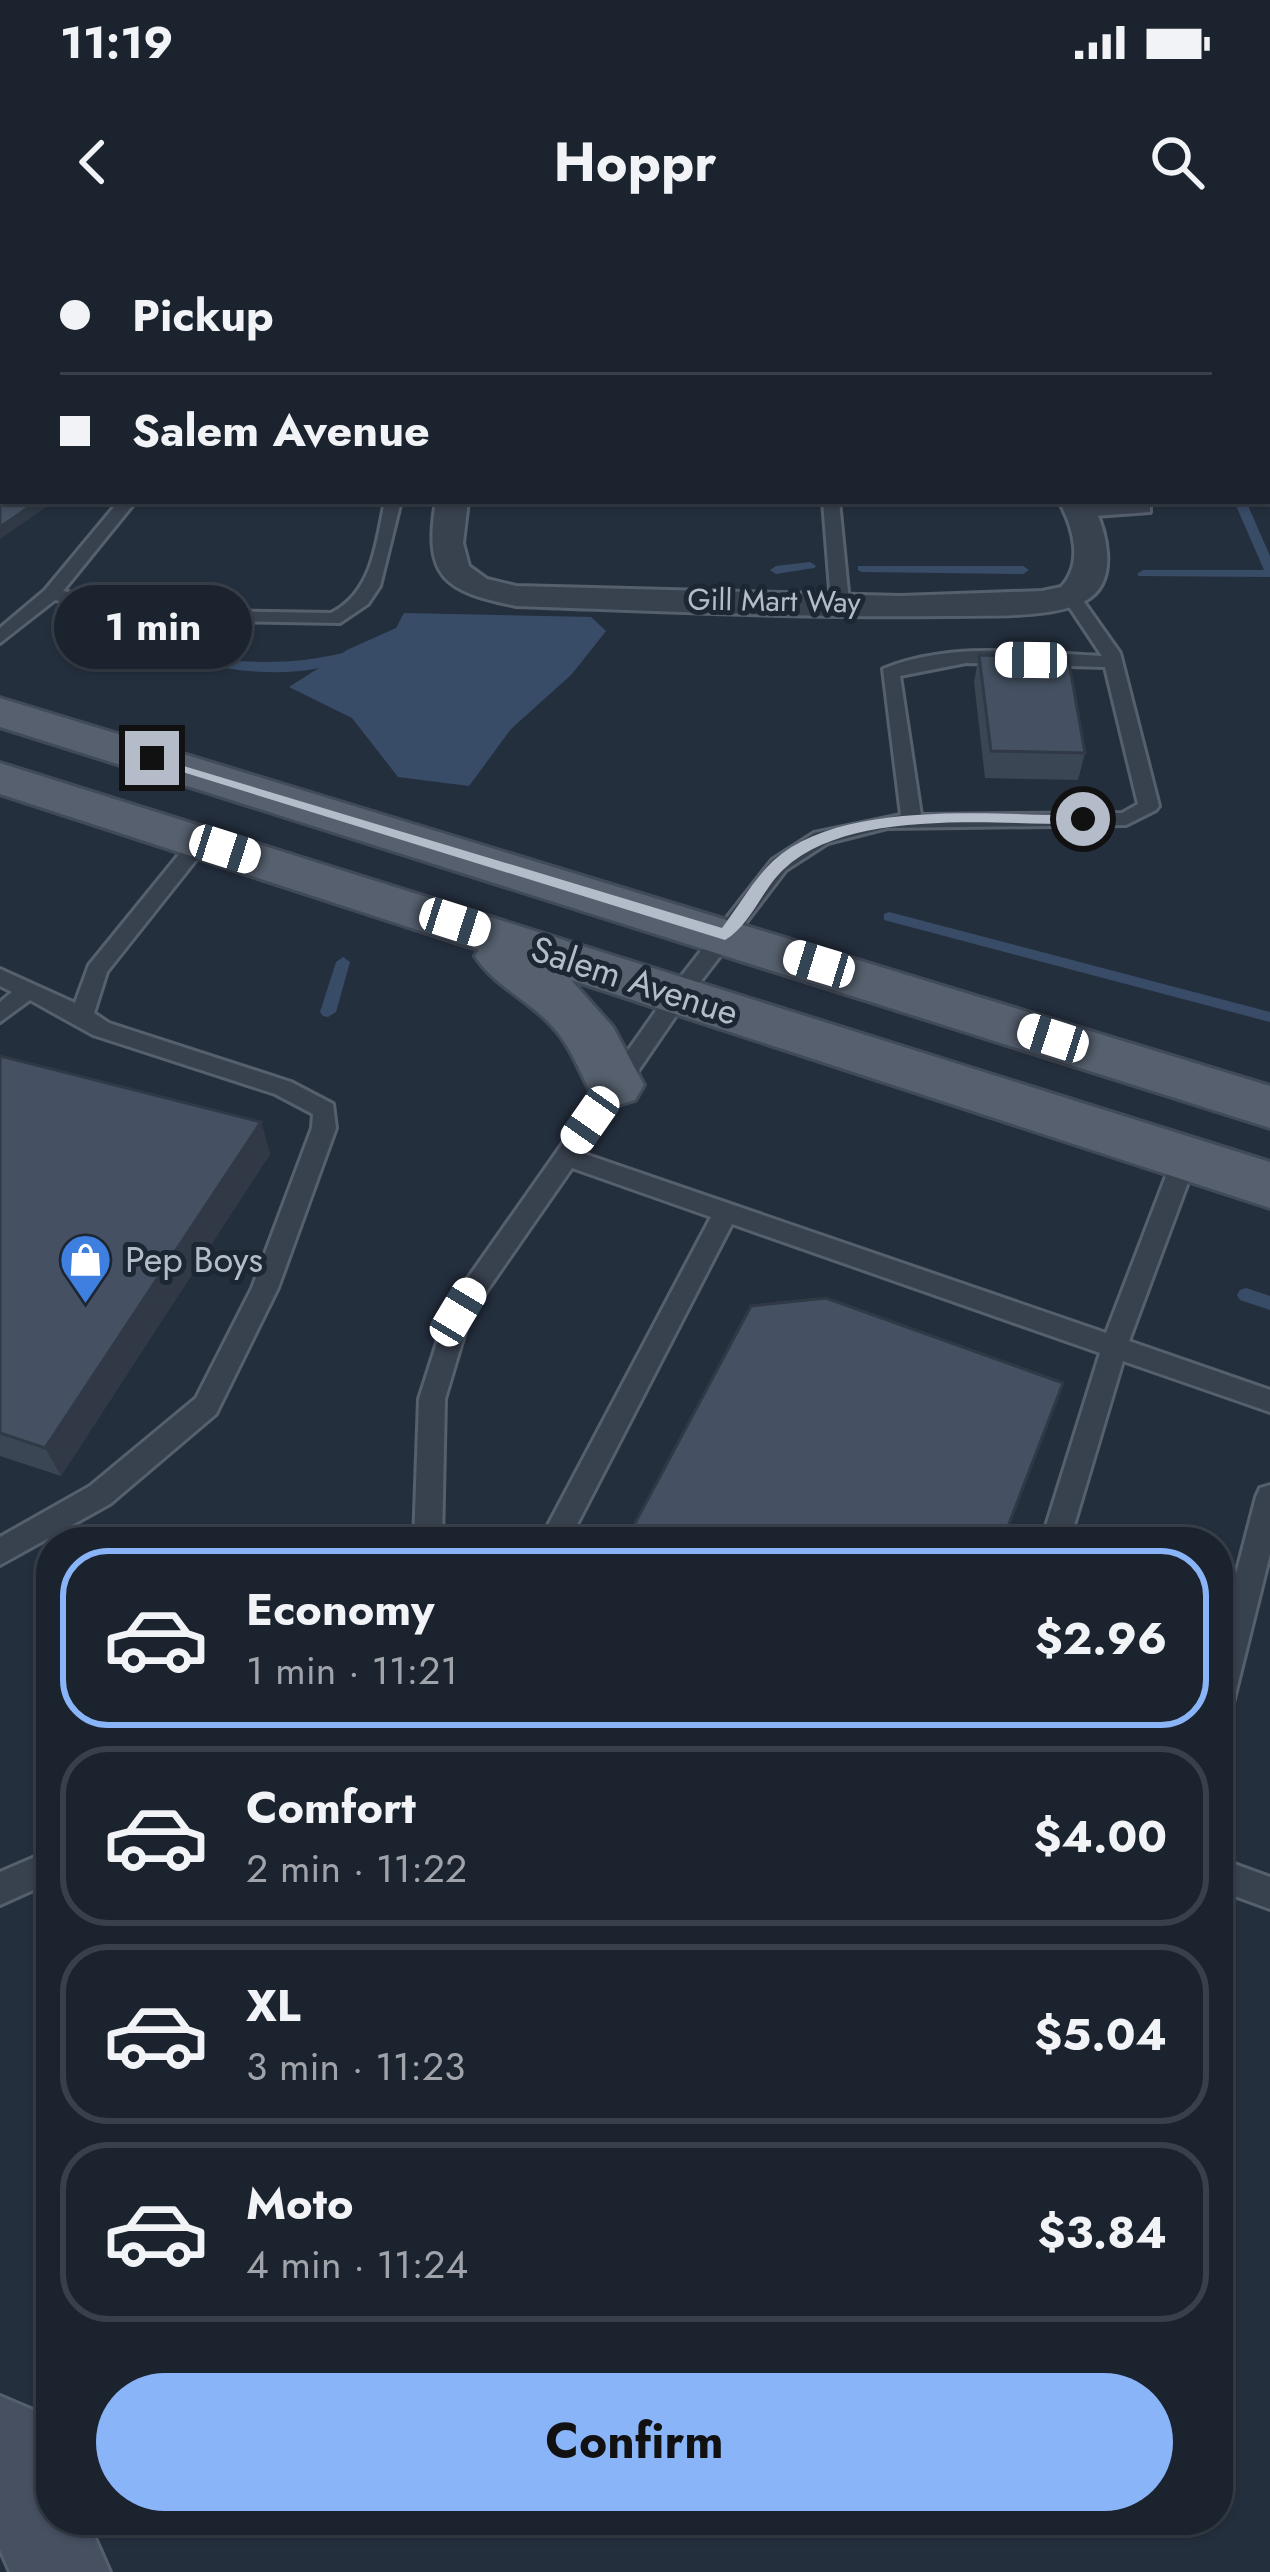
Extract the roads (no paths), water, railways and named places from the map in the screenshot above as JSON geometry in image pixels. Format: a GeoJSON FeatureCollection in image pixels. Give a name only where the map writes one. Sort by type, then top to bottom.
{"type":"FeatureCollection","features":[{"type":"Feature","properties":{"kind":"main road","name":"Salem Avenue"},"geometry":{"type":"LineString","coordinates":[[0,712],[1270,1108]]}},
{"type":"Feature","properties":{"kind":"main road","name":"Salem Avenue"},"geometry":{"type":"LineString","coordinates":[[0,778],[1270,1185]]}},
{"type":"Feature","properties":{"kind":"main road"},"geometry":{"type":"LineString","coordinates":[[455,922],[569,1005],[596,1038],[616,1085]]}},
{"type":"Feature","properties":{"kind":"street","name":"Gill Mart Way"},"geometry":{"type":"LineString","coordinates":[[452,504],[450,569],[477,589],[516,596],[963,605],[1071,596]]}},
{"type":"Feature","properties":{"kind":"street"},"geometry":{"type":"LineString","coordinates":[[1071,596],[1089,570],[1090,543],[1078,507]]}},
{"type":"Feature","properties":{"kind":"street"},"geometry":{"type":"LineString","coordinates":[[0,2444],[36,2518]]}},
{"type":"Feature","properties":{"kind":"street"},"geometry":{"type":"LineString","coordinates":[[44,2535],[62,2572]]}},
{"type":"Feature","properties":{"kind":"lane"},"geometry":{"type":"LineString","coordinates":[[0,637],[51,594],[126,504]]}},
{"type":"Feature","properties":{"kind":"lane"},"geometry":{"type":"LineString","coordinates":[[51,594],[155,615],[334,620],[355,612],[366,597],[392,504]]}},
{"type":"Feature","properties":{"kind":"lane"},"geometry":{"type":"LineString","coordinates":[[831,504],[840,602]]}},
{"type":"Feature","properties":{"kind":"lane"},"geometry":{"type":"LineString","coordinates":[[1078,507],[1144,508]]}},
{"type":"Feature","properties":{"kind":"lane"},"geometry":{"type":"LineString","coordinates":[[428,1527],[432,1399],[458,1312],[680,993],[779,865],[821,838],[887,822],[1126,819],[1150,806],[1114,662],[1101,635],[1071,596]]}},
{"type":"Feature","properties":{"kind":"lane"},"geometry":{"type":"LineString","coordinates":[[911,822],[890,674],[907,663],[950,658],[1114,662]]}},
{"type":"Feature","properties":{"kind":"lane"},"geometry":{"type":"LineString","coordinates":[[82,1016],[97,970],[200,841]]}},
{"type":"Feature","properties":{"kind":"lane"},"geometry":{"type":"LineString","coordinates":[[0,977],[101,1030],[283,1088],[325,1110],[324,1128],[265,1288],[206,1406],[100,1495],[44,1527]]}},
{"type":"Feature","properties":{"kind":"lane"},"geometry":{"type":"LineString","coordinates":[[0,1014],[28,990]]}},
{"type":"Feature","properties":{"kind":"lane"},"geometry":{"type":"LineString","coordinates":[[565,1156],[1270,1401]]}},
{"type":"Feature","properties":{"kind":"lane"},"geometry":{"type":"LineString","coordinates":[[1060,1527],[1130,1296],[1185,1157]]}},
{"type":"Feature","properties":{"kind":"lane"},"geometry":{"type":"LineString","coordinates":[[561,1527],[726,1212]]}},
{"type":"Feature","properties":{"kind":"lane"},"geometry":{"type":"LineString","coordinates":[[1233,1644],[1270,1498]]}},
{"type":"Feature","properties":{"kind":"lane"},"geometry":{"type":"LineString","coordinates":[[0,1552],[36,1531]]}},
{"type":"Feature","properties":{"kind":"lane"},"geometry":{"type":"LineString","coordinates":[[0,1889],[36,1873]]}},
{"type":"Feature","properties":{"kind":"lane"},"geometry":{"type":"LineString","coordinates":[[1233,1879],[1270,1893]]}},
{"type":"Feature","properties":{"kind":"water"},"geometry":{"type":"Polygon","coordinates":[[[404,613],[591,617],[606,631],[572,674],[511,729],[469,786],[398,777],[352,718],[289,687],[347,650],[396,628],[404,613]]]}},
{"type":"Feature","properties":{"kind":"waterway"},"geometry":{"type":"LineString","coordinates":[[1241,504],[1270,569]]}},
{"type":"Feature","properties":{"kind":"waterway"},"geometry":{"type":"LineString","coordinates":[[776,570],[810,566]]}},
{"type":"Feature","properties":{"kind":"waterway"},"geometry":{"type":"LineString","coordinates":[[862,568],[1023,570]]}},
{"type":"Feature","properties":{"kind":"waterway"},"geometry":{"type":"LineString","coordinates":[[1143,574],[1270,573]]}},
{"type":"Feature","properties":{"kind":"waterway"},"geometry":{"type":"LineString","coordinates":[[59,621],[165,652],[238,666],[311,665],[347,656]]}},
{"type":"Feature","properties":{"kind":"waterway"},"geometry":{"type":"LineString","coordinates":[[889,917],[1270,1017]]}},
{"type":"Feature","properties":{"kind":"waterway"},"geometry":{"type":"LineString","coordinates":[[328,1012],[343,962]]}},
{"type":"Feature","properties":{"kind":"waterway"},"geometry":{"type":"LineString","coordinates":[[1246,1295],[1270,1303]]}},
{"type":"Feature","properties":{"kind":"place","name":"Pep Boys"},"geometry":{"type":"Point","coordinates":[86,1305]}}]}
